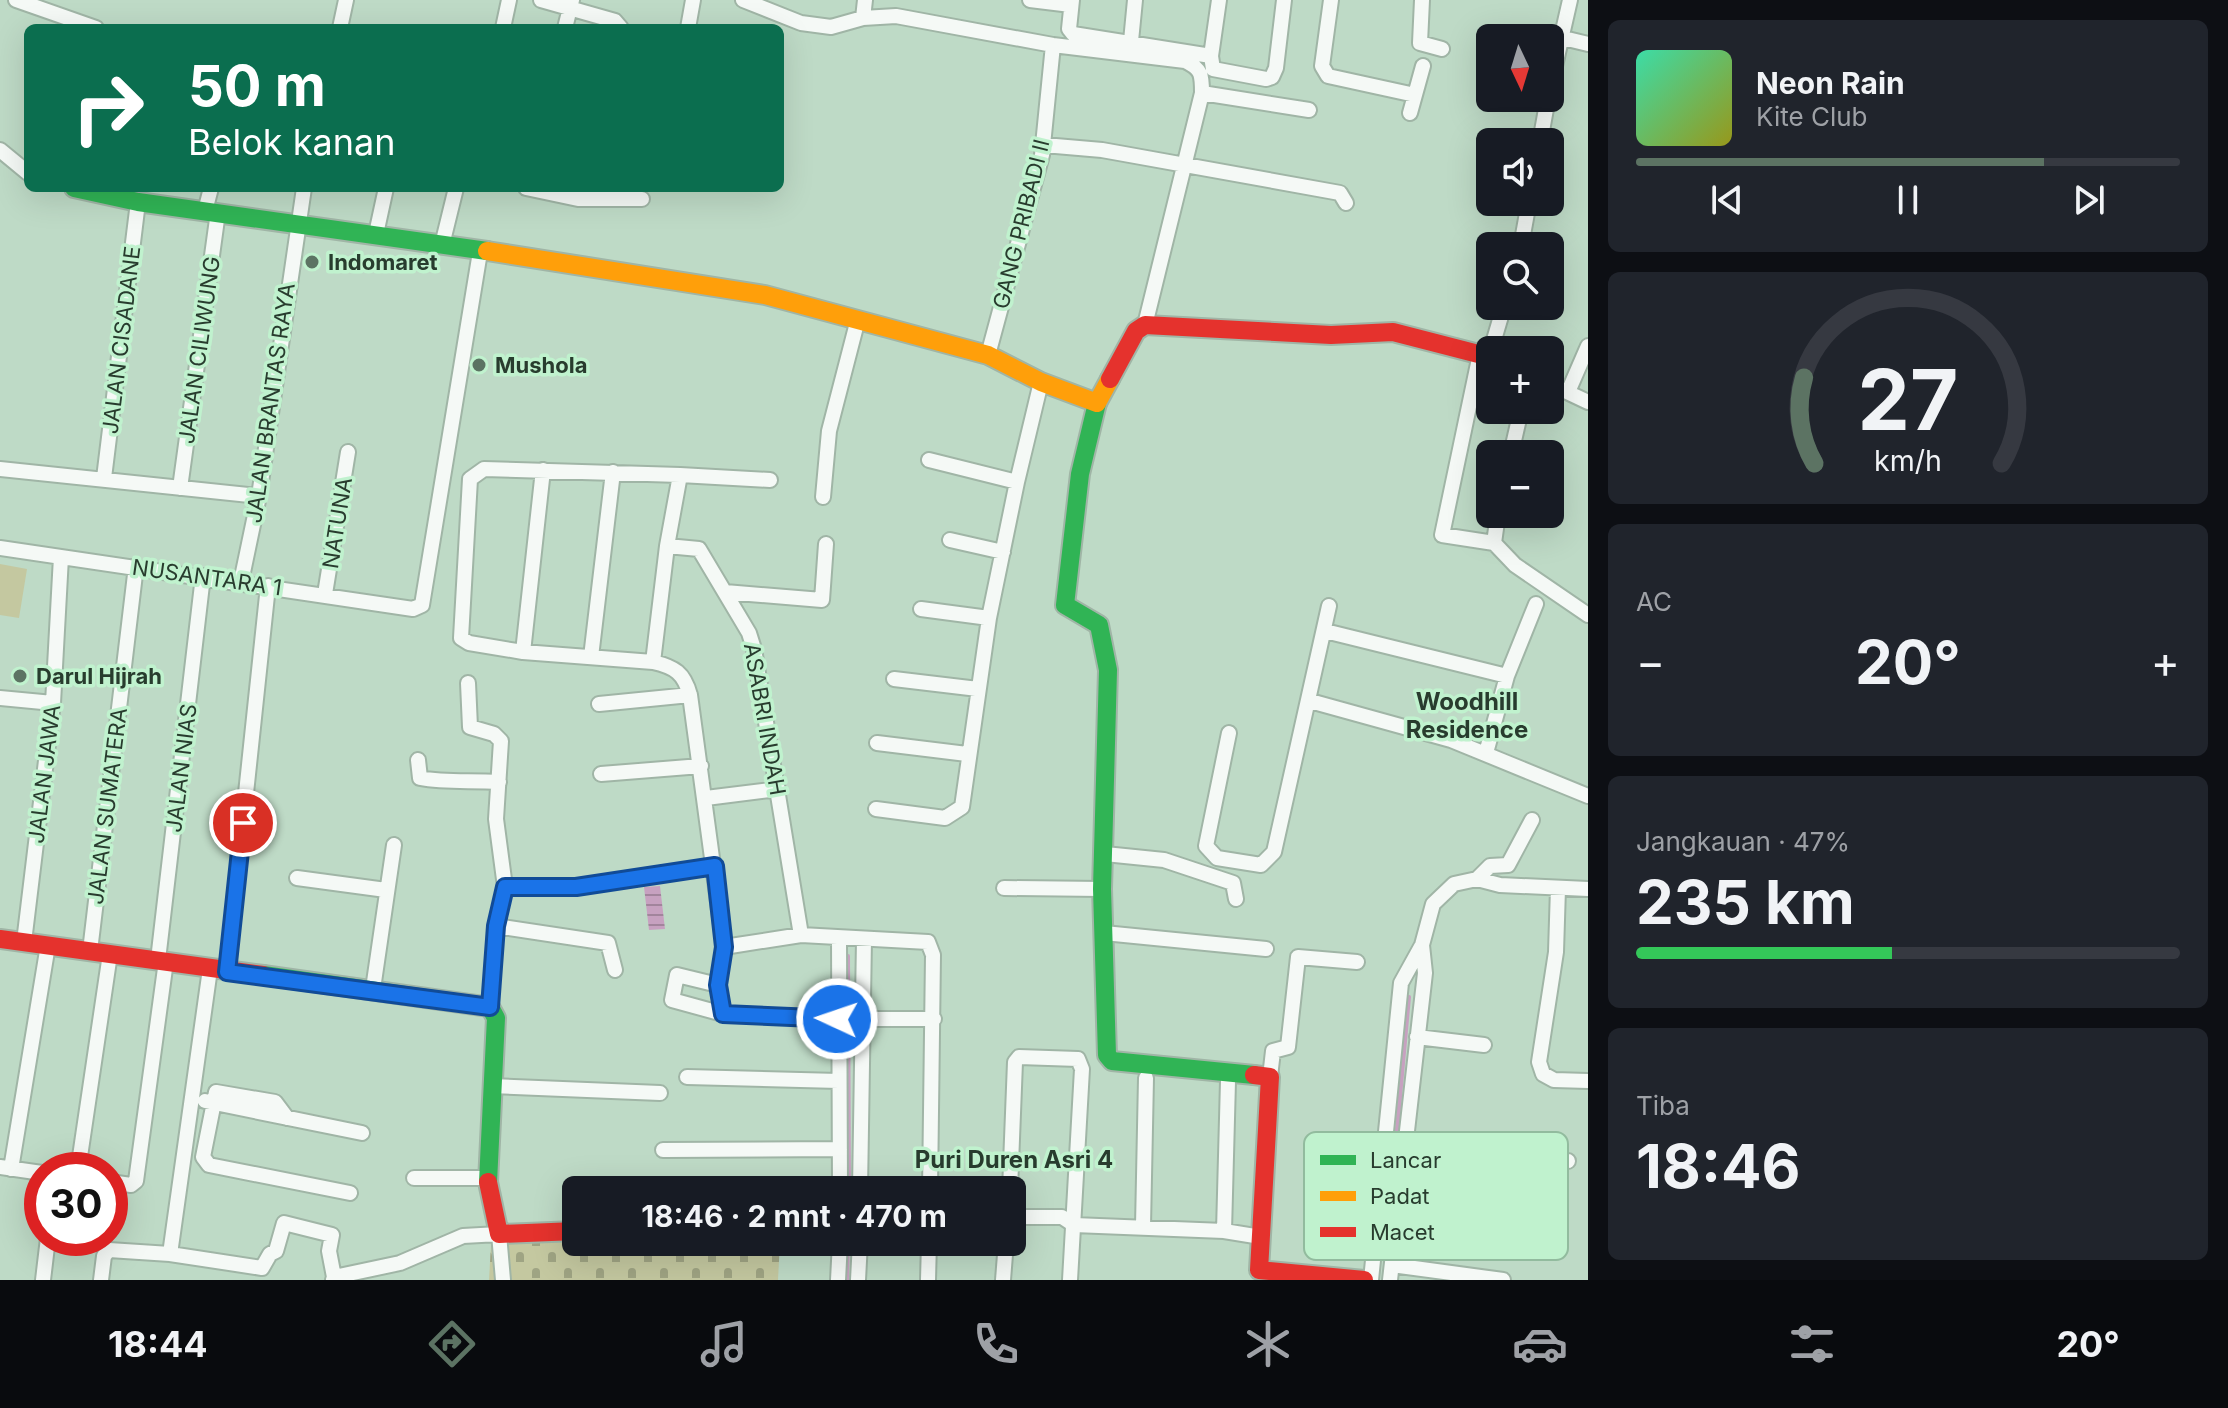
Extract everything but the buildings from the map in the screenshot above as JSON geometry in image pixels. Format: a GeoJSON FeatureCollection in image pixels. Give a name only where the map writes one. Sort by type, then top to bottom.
{"type":"FeatureCollection","features":[{"type":"Feature","properties":{"kind":"street"},"geometry":{"type":"LineString","coordinates":[[16,0],[68,24]]}},
{"type":"Feature","properties":{"kind":"street"},"geometry":{"type":"LineString","coordinates":[[341,24],[346,0]]}},
{"type":"Feature","properties":{"kind":"street"},"geometry":{"type":"LineString","coordinates":[[504,24],[509,0]]}},
{"type":"Feature","properties":{"kind":"street"},"geometry":{"type":"LineString","coordinates":[[541,0],[571,4],[618,24]]}},
{"type":"Feature","properties":{"kind":"street"},"geometry":{"type":"LineString","coordinates":[[689,24],[693,0]]}},
{"type":"Feature","properties":{"kind":"street"},"geometry":{"type":"LineString","coordinates":[[743,0],[801,23],[831,27],[863,18],[903,17],[1053,45],[1208,64]]}},
{"type":"Feature","properties":{"kind":"street"},"geometry":{"type":"LineString","coordinates":[[863,18],[865,0]]}},
{"type":"Feature","properties":{"kind":"street"},"geometry":{"type":"LineString","coordinates":[[1030,0],[1072,3],[1070,32],[1131,41],[1208,64],[1228,74],[1272,77],[1276,68],[1284,0]]}},
{"type":"Feature","properties":{"kind":"street"},"geometry":{"type":"LineString","coordinates":[[1131,41],[1135,0]]}},
{"type":"Feature","properties":{"kind":"street"},"geometry":{"type":"LineString","coordinates":[[1145,325],[1202,93],[1219,0]]}},
{"type":"Feature","properties":{"kind":"street"},"geometry":{"type":"LineString","coordinates":[[1331,0],[1322,66],[1328,76],[1415,95]]}},
{"type":"Feature","properties":{"kind":"street"},"geometry":{"type":"LineString","coordinates":[[1422,0],[1420,43],[1442,49]]}},
{"type":"Feature","properties":{"kind":"street"},"geometry":{"type":"LineString","coordinates":[[1563,24],[1570,0]]}},
{"type":"Feature","properties":{"kind":"street"},"geometry":{"type":"LineString","coordinates":[[566,24],[571,4]]}},
{"type":"Feature","properties":{"kind":"street"},"geometry":{"type":"LineString","coordinates":[[1564,38],[1588,44]]}},
{"type":"Feature","properties":{"kind":"street","name":"GANG PRIBADI II"},"geometry":{"type":"LineString","coordinates":[[988,355],[1044,145],[1053,45]]}},
{"type":"Feature","properties":{"kind":"street"},"geometry":{"type":"LineString","coordinates":[[1410,113],[1423,66]]}},
{"type":"Feature","properties":{"kind":"street"},"geometry":{"type":"LineString","coordinates":[[1202,93],[1309,110]]}},
{"type":"Feature","properties":{"kind":"street"},"geometry":{"type":"LineString","coordinates":[[1044,145],[1185,164],[1340,193],[1346,203]]}},
{"type":"Feature","properties":{"kind":"street"},"geometry":{"type":"LineString","coordinates":[[0,150],[24,170]]}},
{"type":"Feature","properties":{"kind":"street","name":"JALAN CILIWUNG"},"geometry":{"type":"LineString","coordinates":[[180,488],[211,192]]}},
{"type":"Feature","properties":{"kind":"street","name":"JALAN BRANTAS RAYA"},"geometry":{"type":"LineString","coordinates":[[241,582],[259,496],[296,224],[303,192]]}},
{"type":"Feature","properties":{"kind":"street"},"geometry":{"type":"LineString","coordinates":[[376,234],[385,192]]}},
{"type":"Feature","properties":{"kind":"street"},"geometry":{"type":"LineString","coordinates":[[442,245],[455,192]]}},
{"type":"Feature","properties":{"kind":"street"},"geometry":{"type":"LineString","coordinates":[[110,193],[138,202],[376,234],[765,295],[988,355],[1041,382],[1097,403]]}},
{"type":"Feature","properties":{"kind":"street"},"geometry":{"type":"LineString","coordinates":[[579,193],[642,199]]}},
{"type":"Feature","properties":{"kind":"street","name":"JALAN CISADANE"},"geometry":{"type":"LineString","coordinates":[[104,478],[138,202]]}},
{"type":"Feature","properties":{"kind":"street","name":"NUSANTARA 1"},"geometry":{"type":"LineString","coordinates":[[0,548],[413,609],[422,605],[426,597],[480,252]]}},
{"type":"Feature","properties":{"kind":"street"},"geometry":{"type":"LineString","coordinates":[[823,497],[829,431],[858,319]]}},
{"type":"Feature","properties":{"kind":"street"},"geometry":{"type":"LineString","coordinates":[[1270,1077],[1112,1061],[1107,1055],[1102,889],[1108,670],[1099,625],[1065,605],[1080,474],[1097,403],[1136,331],[1145,325],[1331,335],[1393,332],[1476,351]]}},
{"type":"Feature","properties":{"kind":"street"},"geometry":{"type":"LineString","coordinates":[[1568,392],[1588,346]]}},
{"type":"Feature","properties":{"kind":"street"},"geometry":{"type":"LineString","coordinates":[[876,809],[945,818],[962,807],[967,754],[989,618],[1041,382]]}},
{"type":"Feature","properties":{"kind":"street"},"geometry":{"type":"LineString","coordinates":[[1564,390],[1588,402]]}},
{"type":"Feature","properties":{"kind":"street"},"geometry":{"type":"LineString","coordinates":[[1476,401],[1442,535],[1494,538]]}},
{"type":"Feature","properties":{"kind":"street","name":"NATUNA"},"geometry":{"type":"LineString","coordinates":[[325,594],[348,452]]}},
{"type":"Feature","properties":{"kind":"street"},"geometry":{"type":"LineString","coordinates":[[929,460],[1017,482]]}},
{"type":"Feature","properties":{"kind":"street"},"geometry":{"type":"LineString","coordinates":[[0,469],[259,496]]}},
{"type":"Feature","properties":{"kind":"street"},"geometry":{"type":"LineString","coordinates":[[723,1014],[718,985],[724,947],[706,798],[686,679],[677,669],[653,662],[523,652],[469,643],[461,638],[470,479],[484,469],[770,480]]}},
{"type":"Feature","properties":{"kind":"street"},"geometry":{"type":"LineString","coordinates":[[523,652],[543,470]]}},
{"type":"Feature","properties":{"kind":"street"},"geometry":{"type":"LineString","coordinates":[[591,657],[613,472]]}},
{"type":"Feature","properties":{"kind":"street"},"geometry":{"type":"LineString","coordinates":[[653,662],[667,546],[680,475]]}},
{"type":"Feature","properties":{"kind":"street"},"geometry":{"type":"LineString","coordinates":[[1496,528],[1494,538],[1515,565],[1588,615]]}},
{"type":"Feature","properties":{"kind":"street"},"geometry":{"type":"LineString","coordinates":[[950,540],[1003,552]]}},
{"type":"Feature","properties":{"kind":"street"},"geometry":{"type":"LineString","coordinates":[[725,592],[822,600],[826,544]]}},
{"type":"Feature","properties":{"kind":"street","name":"ASABRI INDAH"},"geometry":{"type":"LineString","coordinates":[[667,546],[699,549],[754,649],[801,935]]}},
{"type":"Feature","properties":{"kind":"street","name":"JALAN JAWA"},"geometry":{"type":"LineString","coordinates":[[24,942],[53,703],[61,557]]}},
{"type":"Feature","properties":{"kind":"street","name":"JALAN SUMATERA"},"geometry":{"type":"LineString","coordinates":[[90,951],[136,566]]}},
{"type":"Feature","properties":{"kind":"street","name":"JALAN NIAS"},"geometry":{"type":"LineString","coordinates":[[128,1183],[134,1183],[162,960],[203,576]]}},
{"type":"Feature","properties":{"kind":"street"},"geometry":{"type":"LineString","coordinates":[[170,1254],[193,1098],[218,970],[268,586]]}},
{"type":"Feature","properties":{"kind":"street"},"geometry":{"type":"LineString","coordinates":[[1486,753],[1507,676],[1536,604]]}},
{"type":"Feature","properties":{"kind":"street"},"geometry":{"type":"LineString","coordinates":[[1229,733],[1206,846],[1217,858],[1261,865],[1274,852],[1329,606]]}},
{"type":"Feature","properties":{"kind":"street"},"geometry":{"type":"LineString","coordinates":[[921,609],[989,618]]}},
{"type":"Feature","properties":{"kind":"street"},"geometry":{"type":"LineString","coordinates":[[1325,631],[1507,676]]}},
{"type":"Feature","properties":{"kind":"street"},"geometry":{"type":"LineString","coordinates":[[894,679],[978,689]]}},
{"type":"Feature","properties":{"kind":"street"},"geometry":{"type":"LineString","coordinates":[[468,683],[470,727],[494,734],[501,741],[496,819],[505,887],[496,926],[490,1007],[496,1018],[487,1178],[499,1234],[503,1280]]}},
{"type":"Feature","properties":{"kind":"street"},"geometry":{"type":"LineString","coordinates":[[599,704],[690,695]]}},
{"type":"Feature","properties":{"kind":"street"},"geometry":{"type":"LineString","coordinates":[[0,698],[53,703]]}},
{"type":"Feature","properties":{"kind":"street"},"geometry":{"type":"LineString","coordinates":[[1310,701],[1486,753],[1588,796]]}},
{"type":"Feature","properties":{"kind":"street"},"geometry":{"type":"LineString","coordinates":[[877,743],[967,754]]}},
{"type":"Feature","properties":{"kind":"street"},"geometry":{"type":"LineString","coordinates":[[418,760],[420,778],[445,782],[454,778],[499,782]]}},
{"type":"Feature","properties":{"kind":"street"},"geometry":{"type":"LineString","coordinates":[[601,774],[701,766]]}},
{"type":"Feature","properties":{"kind":"street"},"geometry":{"type":"LineString","coordinates":[[706,798],[778,789]]}},
{"type":"Feature","properties":{"kind":"street"},"geometry":{"type":"LineString","coordinates":[[1477,879],[1490,866],[1508,865],[1532,820]]}},
{"type":"Feature","properties":{"kind":"street"},"geometry":{"type":"LineString","coordinates":[[373,989],[394,845]]}},
{"type":"Feature","properties":{"kind":"street"},"geometry":{"type":"LineString","coordinates":[[1105,854],[1164,860],[1233,883],[1236,899]]}},
{"type":"Feature","properties":{"kind":"street"},"geometry":{"type":"LineString","coordinates":[[505,887],[576,887],[715,866]]}},
{"type":"Feature","properties":{"kind":"street"},"geometry":{"type":"LineString","coordinates":[[297,878],[386,890]]}},
{"type":"Feature","properties":{"kind":"street"},"geometry":{"type":"LineString","coordinates":[[1386,1132],[1401,983],[1422,945],[1433,904],[1454,884],[1477,879],[1500,885],[1588,889]]}},
{"type":"Feature","properties":{"kind":"street"},"geometry":{"type":"LineString","coordinates":[[1004,888],[1102,889]]}},
{"type":"Feature","properties":{"kind":"street"},"geometry":{"type":"LineString","coordinates":[[1558,888],[1556,952],[1539,1062],[1543,1074],[1554,1080],[1588,1081]]}},
{"type":"Feature","properties":{"kind":"street"},"geometry":{"type":"LineString","coordinates":[[496,926],[608,943],[615,970]]}},
{"type":"Feature","properties":{"kind":"street"},"geometry":{"type":"LineString","coordinates":[[1104,933],[1266,949]]}},
{"type":"Feature","properties":{"kind":"street"},"geometry":{"type":"LineString","coordinates":[[724,947],[801,935],[928,942],[933,955],[934,1019],[930,1176]]}},
{"type":"Feature","properties":{"kind":"street"},"geometry":{"type":"LineString","coordinates":[[839,938],[840,1176]]}},
{"type":"Feature","properties":{"kind":"street"},"geometry":{"type":"LineString","coordinates":[[0,939],[490,1007]]}},
{"type":"Feature","properties":{"kind":"street"},"geometry":{"type":"LineString","coordinates":[[860,1176],[864,939]]}},
{"type":"Feature","properties":{"kind":"street"},"geometry":{"type":"LineString","coordinates":[[5,1168],[48,945]]}},
{"type":"Feature","properties":{"kind":"street"},"geometry":{"type":"LineString","coordinates":[[1407,1132],[1425,973],[1422,945]]}},
{"type":"Feature","properties":{"kind":"street"},"geometry":{"type":"LineString","coordinates":[[81,1152],[110,954]]}},
{"type":"Feature","properties":{"kind":"street"},"geometry":{"type":"LineString","coordinates":[[1357,962],[1298,957],[1288,1047],[1273,1051],[1258,1266],[1272,1277],[1309,1274],[1364,1280]]}},
{"type":"Feature","properties":{"kind":"street"},"geometry":{"type":"LineString","coordinates":[[718,985],[677,975],[672,1000],[723,1014],[837,1019]]}},
{"type":"Feature","properties":{"kind":"street"},"geometry":{"type":"LineString","coordinates":[[865,1019],[934,1019]]}},
{"type":"Feature","properties":{"kind":"street"},"geometry":{"type":"LineString","coordinates":[[1417,1037],[1484,1045]]}},
{"type":"Feature","properties":{"kind":"street"},"geometry":{"type":"LineString","coordinates":[[1011,1176],[1015,1062],[1019,1057],[1078,1059],[1082,1069],[1070,1280]]}},
{"type":"Feature","properties":{"kind":"street"},"geometry":{"type":"LineString","coordinates":[[687,1077],[839,1081]]}},
{"type":"Feature","properties":{"kind":"street"},"geometry":{"type":"LineString","coordinates":[[1143,1226],[1146,1078]]}},
{"type":"Feature","properties":{"kind":"street"},"geometry":{"type":"LineString","coordinates":[[1224,1231],[1228,1081]]}},
{"type":"Feature","properties":{"kind":"street"},"geometry":{"type":"LineString","coordinates":[[492,1086],[660,1093]]}},
{"type":"Feature","properties":{"kind":"street"},"geometry":{"type":"LineString","coordinates":[[350,1193],[209,1165],[203,1157],[216,1092],[275,1102],[287,1118],[362,1133]]}},
{"type":"Feature","properties":{"kind":"street"},"geometry":{"type":"LineString","coordinates":[[193,1098],[214,1103]]}},
{"type":"Feature","properties":{"kind":"street"},"geometry":{"type":"LineString","coordinates":[[663,1150],[840,1149]]}},
{"type":"Feature","properties":{"kind":"street"},"geometry":{"type":"LineString","coordinates":[[414,1178],[487,1178]]}},
{"type":"Feature","properties":{"kind":"street"},"geometry":{"type":"LineString","coordinates":[[1026,1217],[1062,1217],[1074,1225],[1224,1231],[1261,1237]]}},
{"type":"Feature","properties":{"kind":"street"},"geometry":{"type":"LineString","coordinates":[[101,1280],[104,1256],[109,1250],[170,1254],[262,1268],[270,1254],[276,1251],[284,1223],[332,1235],[329,1251],[334,1278],[400,1263],[463,1236],[562,1232]]}},
{"type":"Feature","properties":{"kind":"street"},"geometry":{"type":"LineString","coordinates":[[43,1280],[46,1256]]}},
{"type":"Feature","properties":{"kind":"street"},"geometry":{"type":"LineString","coordinates":[[838,1280],[839,1256]]}},
{"type":"Feature","properties":{"kind":"street"},"geometry":{"type":"LineString","coordinates":[[858,1280],[859,1256]]}},
{"type":"Feature","properties":{"kind":"street"},"geometry":{"type":"LineString","coordinates":[[928,1280],[929,1256]]}},
{"type":"Feature","properties":{"kind":"street"},"geometry":{"type":"LineString","coordinates":[[1003,1280],[1005,1256]]}},
{"type":"Feature","properties":{"kind":"street"},"geometry":{"type":"LineString","coordinates":[[1371,1280],[1373,1260]]}},
{"type":"Feature","properties":{"kind":"street"},"geometry":{"type":"LineString","coordinates":[[1391,1273],[1503,1280]]}},
{"type":"Feature","properties":{"kind":"green space"},"geometry":{"type":"Polygon","coordinates":[[[0,564],[27,569],[19,618],[0,615],[0,564]]]}},
{"type":"Feature","properties":{"kind":"green space"},"geometry":{"type":"Polygon","coordinates":[[[562,1242],[562,1256],[779,1256],[778,1280],[489,1280],[491,1244],[562,1242]]]}},
{"type":"Feature","properties":{"kind":"shaded area"},"geometry":{"type":"Polygon","coordinates":[[[660,886],[665,929],[649,930],[644,887],[660,886]]]}},
{"type":"Feature","properties":{"kind":"waterway"},"geometry":{"type":"LineString","coordinates":[[848,956],[849,1176]]}},
{"type":"Feature","properties":{"kind":"waterway"},"geometry":{"type":"LineString","coordinates":[[1397,1132],[1409,997]]}},
{"type":"Feature","properties":{"kind":"waterway"},"geometry":{"type":"LineString","coordinates":[[847,1280],[848,1256]]}},
{"type":"Feature","properties":{"kind":"traffic: fast"},"geometry":{"type":"LineString","coordinates":[[92,192],[138,202],[487,251]]}},
{"type":"Feature","properties":{"kind":"traffic: fast"},"geometry":{"type":"LineString","coordinates":[[1097,403],[1080,474],[1065,605],[1099,625],[1108,670],[1102,889],[1107,1055],[1112,1061],[1254,1075]]}},
{"type":"Feature","properties":{"kind":"traffic: fast"},"geometry":{"type":"LineString","coordinates":[[263,975],[490,1007],[496,1018],[488,1182]]}},
{"type":"Feature","properties":{"kind":"traffic: slow"},"geometry":{"type":"LineString","coordinates":[[487,251],[765,295],[988,355],[1041,382],[1097,403],[1110,379]]}},
{"type":"Feature","properties":{"kind":"traffic: jam"},"geometry":{"type":"LineString","coordinates":[[1110,379],[1136,331],[1145,325],[1331,335],[1393,332],[1476,353]]}},
{"type":"Feature","properties":{"kind":"traffic: jam"},"geometry":{"type":"LineString","coordinates":[[0,939],[263,975]]}},
{"type":"Feature","properties":{"kind":"traffic: jam"},"geometry":{"type":"LineString","coordinates":[[1254,1075],[1270,1077],[1259,1270],[1364,1280]]}},
{"type":"Feature","properties":{"kind":"traffic: jam"},"geometry":{"type":"LineString","coordinates":[[488,1182],[499,1234],[562,1232]]}},
{"type":"Feature","properties":{"kind":"place","name":"Indomaret"},"geometry":{"type":"Point","coordinates":[312,262]}},
{"type":"Feature","properties":{"kind":"place","name":"Mushola"},"geometry":{"type":"Point","coordinates":[479,365]}},
{"type":"Feature","properties":{"kind":"place","name":"Darul Hijrah"},"geometry":{"type":"Point","coordinates":[20,676]}},
{"type":"Feature","properties":{"kind":"district","name":"Woodhill Residence"},"geometry":{"type":"Point","coordinates":[1467,715]}},
{"type":"Feature","properties":{"kind":"district","name":"Puri Duren Asri 4"},"geometry":{"type":"Point","coordinates":[1014,1159]}},
{"type":"Feature","properties":{"kind":"route"},"geometry":{"type":"LineString","coordinates":[[243,823],[227,972],[373,989],[490,1007],[496,926],[505,887],[576,887],[715,866],[724,947],[718,985],[723,1014],[837,1019]]}}]}
